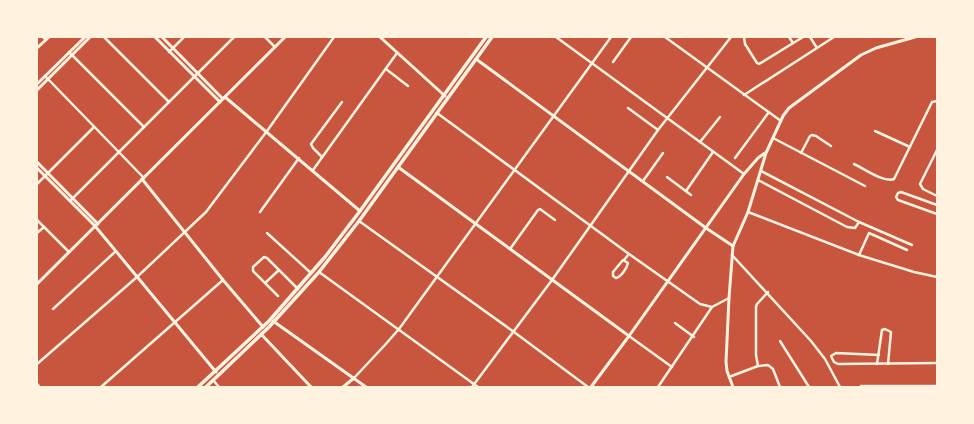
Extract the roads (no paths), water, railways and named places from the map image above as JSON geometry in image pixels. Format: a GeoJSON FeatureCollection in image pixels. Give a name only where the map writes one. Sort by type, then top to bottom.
{"type":"FeatureCollection","features":[{"type":"Feature","properties":{"kind":"main road"},"geometry":{"type":"LineString","coordinates":[[198,387],[216,372],[269,321],[312,273],[392,168],[486,37]]}},
{"type":"Feature","properties":{"kind":"main road"},"geometry":{"type":"LineString","coordinates":[[206,387],[274,321],[319,272],[359,221],[492,37]]}},
{"type":"Feature","properties":{"kind":"street"},"geometry":{"type":"LineString","coordinates":[[43,37],[47,38]]}},
{"type":"Feature","properties":{"kind":"street"},"geometry":{"type":"LineString","coordinates":[[37,90],[85,37]]}},
{"type":"Feature","properties":{"kind":"street"},"geometry":{"type":"LineString","coordinates":[[37,84],[44,76],[90,37]]}},
{"type":"Feature","properties":{"kind":"street"},"geometry":{"type":"LineString","coordinates":[[104,37],[169,102]]}},
{"type":"Feature","properties":{"kind":"street"},"geometry":{"type":"LineString","coordinates":[[155,37],[220,102]]}},
{"type":"Feature","properties":{"kind":"street"},"geometry":{"type":"LineString","coordinates":[[162,37],[224,98],[267,131],[360,211]]}},
{"type":"Feature","properties":{"kind":"street"},"geometry":{"type":"LineString","coordinates":[[170,52],[184,37]]}},
{"type":"Feature","properties":{"kind":"street"},"geometry":{"type":"LineString","coordinates":[[71,200],[234,37]]}},
{"type":"Feature","properties":{"kind":"street"},"geometry":{"type":"LineString","coordinates":[[265,37],[275,47]]}},
{"type":"Feature","properties":{"kind":"street"},"geometry":{"type":"LineString","coordinates":[[37,284],[285,37]]}},
{"type":"Feature","properties":{"kind":"street"},"geometry":{"type":"LineString","coordinates":[[37,364],[137,277],[209,210],[334,37]]}},
{"type":"Feature","properties":{"kind":"street"},"geometry":{"type":"LineString","coordinates":[[380,37],[444,96],[449,97]]}},
{"type":"Feature","properties":{"kind":"street"},"geometry":{"type":"LineString","coordinates":[[556,37],[744,174]]}},
{"type":"Feature","properties":{"kind":"street"},"geometry":{"type":"LineString","coordinates":[[343,387],[354,378],[399,330],[611,37]]}},
{"type":"Feature","properties":{"kind":"street"},"geometry":{"type":"LineString","coordinates":[[613,62],[631,37]]}},
{"type":"Feature","properties":{"kind":"street"},"geometry":{"type":"LineString","coordinates":[[665,37],[780,121]]}},
{"type":"Feature","properties":{"kind":"street"},"geometry":{"type":"LineString","coordinates":[[473,386],[552,280],[658,130],[730,37]]}},
{"type":"Feature","properties":{"kind":"street"},"geometry":{"type":"LineString","coordinates":[[744,37],[745,44],[759,64],[803,37]]}},
{"type":"Feature","properties":{"kind":"street"},"geometry":{"type":"LineString","coordinates":[[789,37],[793,43]]}},
{"type":"Feature","properties":{"kind":"street"},"geometry":{"type":"LineString","coordinates":[[810,37],[817,48]]}},
{"type":"Feature","properties":{"kind":"street"},"geometry":{"type":"LineString","coordinates":[[744,95],[834,37]]}},
{"type":"Feature","properties":{"kind":"street"},"geometry":{"type":"LineString","coordinates":[[733,387],[726,362],[733,246],[748,212],[766,153],[780,121],[789,108],[852,60],[871,50],[916,37]]}},
{"type":"Feature","properties":{"kind":"street"},"geometry":{"type":"LineString","coordinates":[[37,48],[47,38]]}},
{"type":"Feature","properties":{"kind":"street"},"geometry":{"type":"LineString","coordinates":[[313,170],[397,53]]}},
{"type":"Feature","properties":{"kind":"street"},"geometry":{"type":"LineString","coordinates":[[71,54],[144,127]]}},
{"type":"Feature","properties":{"kind":"street"},"geometry":{"type":"LineString","coordinates":[[476,59],[706,228],[733,246]]}},
{"type":"Feature","properties":{"kind":"street"},"geometry":{"type":"LineString","coordinates":[[386,69],[408,86]]}},
{"type":"Feature","properties":{"kind":"street"},"geometry":{"type":"LineString","coordinates":[[44,76],[143,178],[223,280],[263,326]]}},
{"type":"Feature","properties":{"kind":"street"},"geometry":{"type":"LineString","coordinates":[[854,164],[883,179],[893,180],[932,102],[937,101]]}},
{"type":"Feature","properties":{"kind":"street"},"geometry":{"type":"LineString","coordinates":[[322,157],[311,144],[342,102]]}},
{"type":"Feature","properties":{"kind":"street"},"geometry":{"type":"LineString","coordinates":[[628,108],[658,130]]}},
{"type":"Feature","properties":{"kind":"street"},"geometry":{"type":"LineString","coordinates":[[735,158],[769,112]]}},
{"type":"Feature","properties":{"kind":"street"},"geometry":{"type":"LineString","coordinates":[[437,114],[700,304],[712,307]]}},
{"type":"Feature","properties":{"kind":"street"},"geometry":{"type":"LineString","coordinates":[[700,142],[720,117]]}},
{"type":"Feature","properties":{"kind":"street"},"geometry":{"type":"LineString","coordinates":[[37,184],[94,127]]}},
{"type":"Feature","properties":{"kind":"street"},"geometry":{"type":"LineString","coordinates":[[875,130],[910,147]]}},
{"type":"Feature","properties":{"kind":"street"},"geometry":{"type":"LineString","coordinates":[[801,153],[812,135],[831,146]]}},
{"type":"Feature","properties":{"kind":"street"},"geometry":{"type":"LineString","coordinates":[[773,138],[864,186]]}},
{"type":"Feature","properties":{"kind":"street"},"geometry":{"type":"LineString","coordinates":[[937,150],[920,184],[922,189],[937,196]]}},
{"type":"Feature","properties":{"kind":"street"},"geometry":{"type":"LineString","coordinates":[[686,191],[713,152]]}},
{"type":"Feature","properties":{"kind":"street"},"geometry":{"type":"LineString","coordinates":[[643,181],[663,153]]}},
{"type":"Feature","properties":{"kind":"street"},"geometry":{"type":"LineString","coordinates":[[591,387],[744,174],[758,158],[766,153]]}},
{"type":"Feature","properties":{"kind":"street"},"geometry":{"type":"LineString","coordinates":[[260,212],[299,158]]}},
{"type":"Feature","properties":{"kind":"street"},"geometry":{"type":"LineString","coordinates":[[37,162],[46,174],[96,225],[216,372]]}},
{"type":"Feature","properties":{"kind":"street"},"geometry":{"type":"LineString","coordinates":[[37,168],[46,174]]}},
{"type":"Feature","properties":{"kind":"street"},"geometry":{"type":"LineString","coordinates":[[392,168],[398,168],[672,367]]}},
{"type":"Feature","properties":{"kind":"street"},"geometry":{"type":"LineString","coordinates":[[761,171],[859,222],[912,245]]}},
{"type":"Feature","properties":{"kind":"street"},"geometry":{"type":"LineString","coordinates":[[667,177],[691,195]]}},
{"type":"Feature","properties":{"kind":"street"},"geometry":{"type":"LineString","coordinates":[[758,180],[847,227],[855,228],[859,222]]}},
{"type":"Feature","properties":{"kind":"street"},"geometry":{"type":"LineString","coordinates":[[937,205],[901,192],[898,193],[896,197],[898,200],[937,214]]}},
{"type":"Feature","properties":{"kind":"street"},"geometry":{"type":"LineString","coordinates":[[510,250],[538,210],[540,209],[555,220]]}},
{"type":"Feature","properties":{"kind":"street"},"geometry":{"type":"LineString","coordinates":[[748,212],[859,255],[914,272],[937,277]]}},
{"type":"Feature","properties":{"kind":"street"},"geometry":{"type":"LineString","coordinates":[[37,220],[69,252]]}},
{"type":"Feature","properties":{"kind":"street"},"geometry":{"type":"LineString","coordinates":[[359,221],[437,276],[588,387]]}},
{"type":"Feature","properties":{"kind":"street"},"geometry":{"type":"LineString","coordinates":[[37,233],[44,226]]}},
{"type":"Feature","properties":{"kind":"street"},"geometry":{"type":"LineString","coordinates":[[267,233],[312,273]]}},
{"type":"Feature","properties":{"kind":"street"},"geometry":{"type":"LineString","coordinates":[[859,255],[869,233],[907,250]]}},
{"type":"Feature","properties":{"kind":"street"},"geometry":{"type":"LineString","coordinates":[[53,309],[116,251]]}},
{"type":"Feature","properties":{"kind":"street"},"geometry":{"type":"LineString","coordinates":[[624,260],[628,263],[628,266],[619,278],[616,278],[613,276],[613,272],[629,254]]}},
{"type":"Feature","properties":{"kind":"street"},"geometry":{"type":"LineString","coordinates":[[732,254],[768,292],[825,359],[840,387]]}},
{"type":"Feature","properties":{"kind":"street"},"geometry":{"type":"LineString","coordinates":[[278,296],[253,271],[253,267],[266,257],[298,289]]}},
{"type":"Feature","properties":{"kind":"street"},"geometry":{"type":"LineString","coordinates":[[265,283],[279,270]]}},
{"type":"Feature","properties":{"kind":"street"},"geometry":{"type":"LineString","coordinates":[[319,272],[473,386],[478,387]]}},
{"type":"Feature","properties":{"kind":"street"},"geometry":{"type":"LineString","coordinates":[[101,387],[223,280]]}},
{"type":"Feature","properties":{"kind":"street"},"geometry":{"type":"LineString","coordinates":[[758,366],[756,355],[756,307],[768,292]]}},
{"type":"Feature","properties":{"kind":"street"},"geometry":{"type":"LineString","coordinates":[[658,387],[694,337],[712,307],[729,298]]}},
{"type":"Feature","properties":{"kind":"street"},"geometry":{"type":"LineString","coordinates":[[269,321],[274,321],[366,387]]}},
{"type":"Feature","properties":{"kind":"street"},"geometry":{"type":"LineString","coordinates":[[675,323],[694,337]]}},
{"type":"Feature","properties":{"kind":"street"},"geometry":{"type":"LineString","coordinates":[[877,364],[882,330],[888,330],[891,332],[888,364]]}},
{"type":"Feature","properties":{"kind":"street"},"geometry":{"type":"LineString","coordinates":[[261,334],[311,387]]}},
{"type":"Feature","properties":{"kind":"street"},"geometry":{"type":"LineString","coordinates":[[780,341],[809,387]]}},
{"type":"Feature","properties":{"kind":"street"},"geometry":{"type":"LineString","coordinates":[[879,355],[836,353],[831,356],[838,364],[937,364]]}},
{"type":"Feature","properties":{"kind":"street"},"geometry":{"type":"LineString","coordinates":[[729,377],[758,366],[768,365],[772,367],[780,387]]}},
{"type":"Feature","properties":{"kind":"street"},"geometry":{"type":"LineString","coordinates":[[213,380],[220,387]]}},
{"type":"Feature","properties":{"kind":"street"},"geometry":{"type":"LineString","coordinates":[[861,386],[937,386]]}}]}
